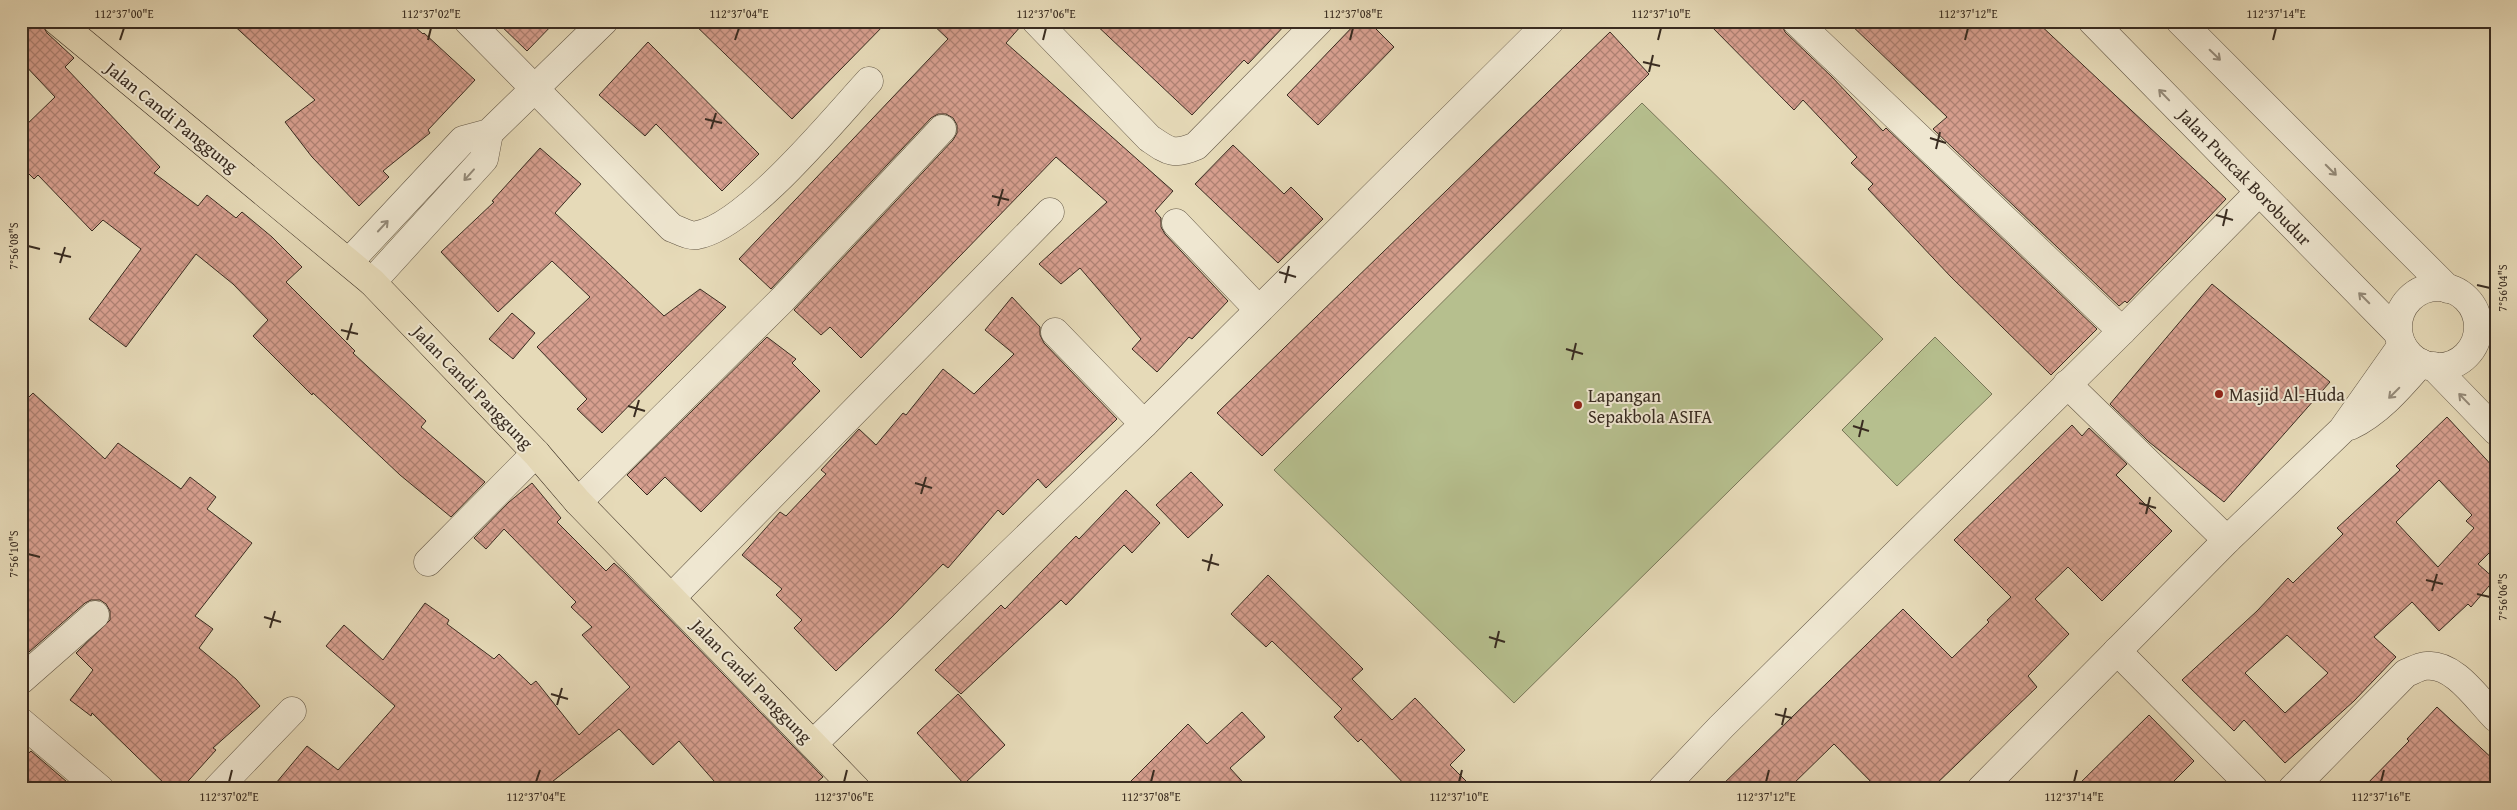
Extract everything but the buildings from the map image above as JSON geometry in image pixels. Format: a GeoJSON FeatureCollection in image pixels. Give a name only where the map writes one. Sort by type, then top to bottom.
{"type":"FeatureCollection","features":[{"type":"Feature","properties":{"kind":"main road","name":"Jalan Candi Panggung"},"geometry":{"type":"LineString","coordinates":[[56,21],[372,282],[536,453],[578,502],[856,789]]}},
{"type":"Feature","properties":{"kind":"street"},"geometry":{"type":"LineString","coordinates":[[468,21],[672,228],[696,236],[722,226],[766,192],[869,81]]}},
{"type":"Feature","properties":{"kind":"street"},"geometry":{"type":"LineString","coordinates":[[350,262],[463,140],[489,133],[536,90],[604,21]]}},
{"type":"Feature","properties":{"kind":"street"},"geometry":{"type":"LineString","coordinates":[[1036,21],[1149,138],[1166,150],[1181,152],[1196,146],[1319,21]]}},
{"type":"Feature","properties":{"kind":"street"},"geometry":{"type":"LineString","coordinates":[[814,744],[1144,424],[1550,21]]}},
{"type":"Feature","properties":{"kind":"street"},"geometry":{"type":"LineString","coordinates":[[1796,21],[2122,331]]}},
{"type":"Feature","properties":{"kind":"street","name":"Jalan Puncak Borobudur"},"geometry":{"type":"LineString","coordinates":[[2092,21],[2413,352],[2496,431]]}},
{"type":"Feature","properties":{"kind":"street"},"geometry":{"type":"LineString","coordinates":[[2180,21],[2448,289]]}},
{"type":"Feature","properties":{"kind":"street"},"geometry":{"type":"LineString","coordinates":[[578,502],[782,300],[942,129]]}},
{"type":"Feature","properties":{"kind":"street"},"geometry":{"type":"LineString","coordinates":[[372,282],[484,159],[489,133]]}},
{"type":"Feature","properties":{"kind":"street"},"geometry":{"type":"LineString","coordinates":[[1676,784],[1728,720],[2066,384],[2122,331],[2259,192]]}},
{"type":"Feature","properties":{"kind":"street"},"geometry":{"type":"LineString","coordinates":[[670,598],[1050,212]]}},
{"type":"Feature","properties":{"kind":"street"},"geometry":{"type":"LineString","coordinates":[[1176,223],[1258,309]]}},
{"type":"Feature","properties":{"kind":"street"},"geometry":{"type":"LineString","coordinates":[[2436,287],[2448,289],[2461,294],[2470,304],[2476,316],[2478,329],[2475,342],[2468,353],[2458,362],[2446,366],[2413,352],[2398,319],[2403,307],[2411,297],[2423,290],[2436,287]]}},
{"type":"Feature","properties":{"kind":"street"},"geometry":{"type":"LineString","coordinates":[[2478,329],[2496,350]]}},
{"type":"Feature","properties":{"kind":"street"},"geometry":{"type":"LineString","coordinates":[[1055,332],[1144,424]]}},
{"type":"Feature","properties":{"kind":"street"},"geometry":{"type":"LineString","coordinates":[[1981,789],[2227,540],[2342,430],[2413,352]]}},
{"type":"Feature","properties":{"kind":"street"},"geometry":{"type":"LineString","coordinates":[[2066,384],[2227,540]]}},
{"type":"Feature","properties":{"kind":"street"},"geometry":{"type":"LineString","coordinates":[[428,562],[536,453]]}},
{"type":"Feature","properties":{"kind":"street"},"geometry":{"type":"LineString","coordinates":[[21,680],[95,615]]}},
{"type":"Feature","properties":{"kind":"street"},"geometry":{"type":"LineString","coordinates":[[2117,651],[2254,789]]}},
{"type":"Feature","properties":{"kind":"street"},"geometry":{"type":"LineString","coordinates":[[2307,783],[2406,673],[2418,668],[2434,666],[2449,671],[2496,718]]}},
{"type":"Feature","properties":{"kind":"street"},"geometry":{"type":"LineString","coordinates":[[217,789],[292,711]]}},
{"type":"Feature","properties":{"kind":"street"},"geometry":{"type":"LineString","coordinates":[[21,722],[100,789]]}},
{"type":"Feature","properties":{"kind":"green space","name":"Lapangan Sepakbola ASIFA"},"geometry":{"type":"Polygon","coordinates":[[[1642,103],[1883,339],[1514,703],[1274,470],[1642,103]]]}},
{"type":"Feature","properties":{"kind":"green space"},"geometry":{"type":"Polygon","coordinates":[[[1935,337],[1992,394],[1897,486],[1842,430],[1935,337]]]}},
{"type":"Feature","properties":{"kind":"place","name":"Masjid Al-Huda"},"geometry":{"type":"Point","coordinates":[2219,394]}},
{"type":"Feature","properties":{"kind":"place","name":"Lapangan Sepakbola ASIFA"},"geometry":{"type":"Point","coordinates":[1578,405]}}]}
